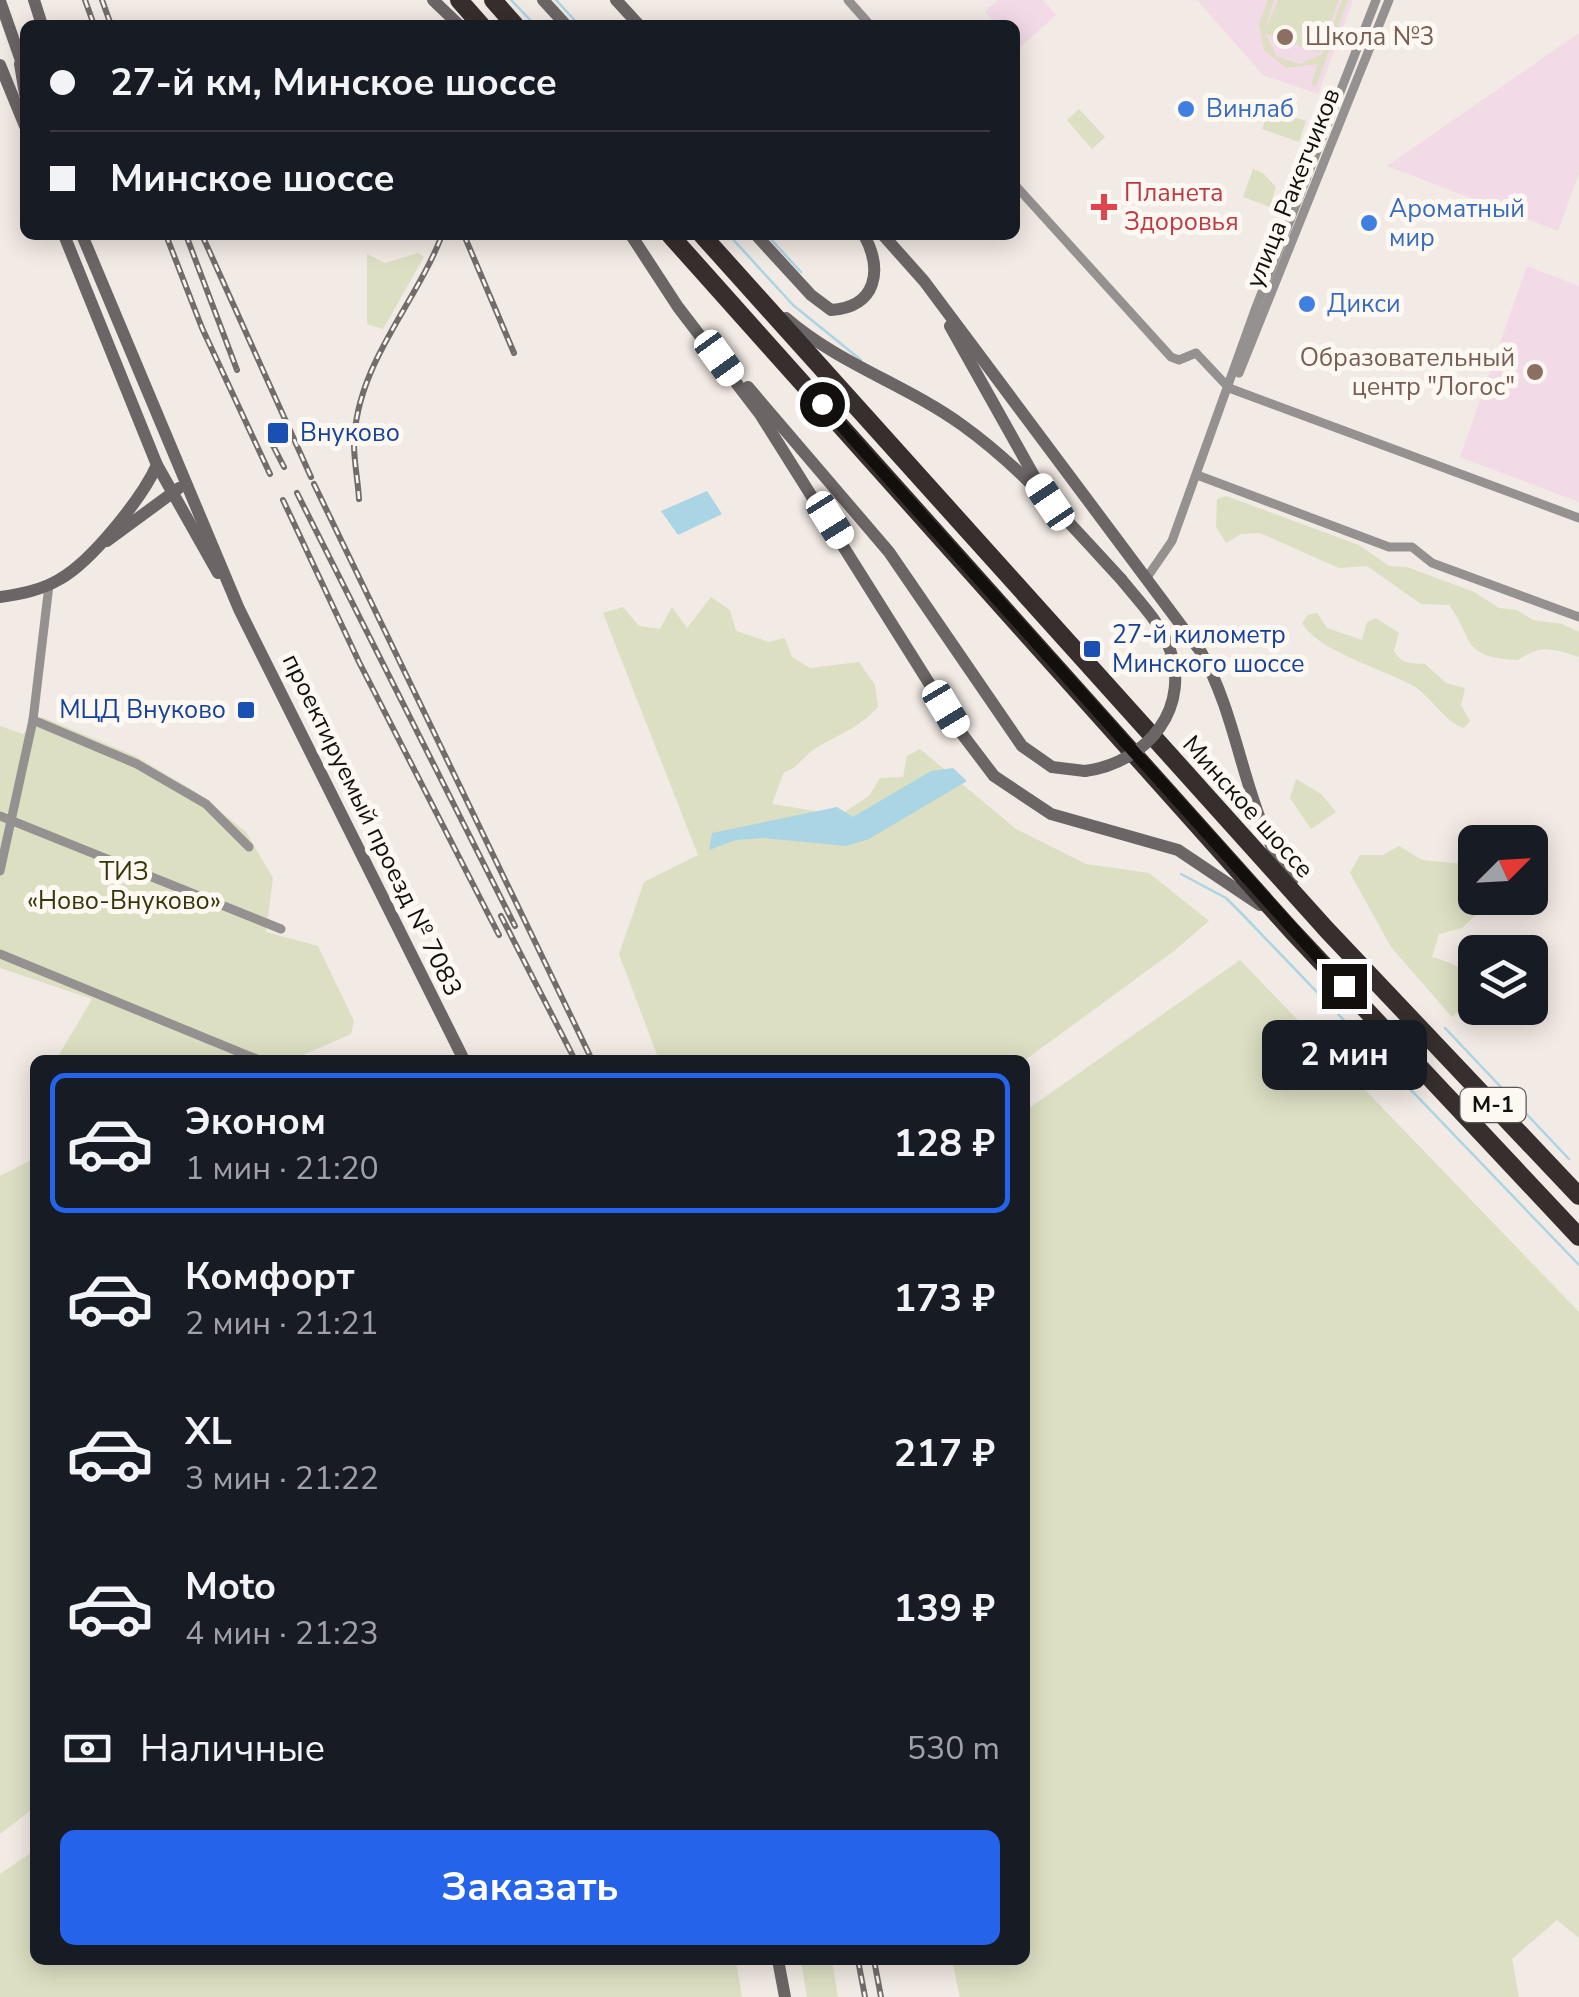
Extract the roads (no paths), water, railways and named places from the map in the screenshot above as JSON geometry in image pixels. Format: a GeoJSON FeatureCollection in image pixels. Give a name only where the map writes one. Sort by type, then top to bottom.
{"type":"FeatureCollection","features":[{"type":"Feature","properties":{"kind":"highway"},"geometry":{"type":"LineString","coordinates":[[459,0],[477,20]]}},
{"type":"Feature","properties":{"kind":"highway"},"geometry":{"type":"LineString","coordinates":[[492,0],[510,20]]}},
{"type":"Feature","properties":{"kind":"highway","name":"Минское шоссе"},"geometry":{"type":"LineString","coordinates":[[674,240],[1292,931],[1579,1237]]}},
{"type":"Feature","properties":{"kind":"highway","name":"М-1"},"geometry":{"type":"LineString","coordinates":[[707,240],[739,276]]}},
{"type":"Feature","properties":{"kind":"highway","name":"Минское шоссе"},"geometry":{"type":"LineString","coordinates":[[739,276],[1327,930],[1579,1196]]}},
{"type":"Feature","properties":{"kind":"main road"},"geometry":{"type":"LineString","coordinates":[[433,0],[453,20]]}},
{"type":"Feature","properties":{"kind":"main road"},"geometry":{"type":"LineString","coordinates":[[543,0],[561,20]]}},
{"type":"Feature","properties":{"kind":"main road"},"geometry":{"type":"LineString","coordinates":[[618,0],[635,20]]}},
{"type":"Feature","properties":{"kind":"main road"},"geometry":{"type":"LineString","coordinates":[[0,1],[20,58]]}},
{"type":"Feature","properties":{"kind":"main road"},"geometry":{"type":"LineString","coordinates":[[13,99],[18,52]]}},
{"type":"Feature","properties":{"kind":"main road"},"geometry":{"type":"LineString","coordinates":[[0,65],[13,99]]}},
{"type":"Feature","properties":{"kind":"main road","name":"проектируемый проезд № 7083"},"geometry":{"type":"LineString","coordinates":[[66,240],[157,465],[240,609]]}},
{"type":"Feature","properties":{"kind":"main road","name":"проектируемый проезд № 7083"},"geometry":{"type":"LineString","coordinates":[[84,240],[240,609],[462,1055]]}},
{"type":"Feature","properties":{"kind":"main road"},"geometry":{"type":"LineString","coordinates":[[634,240],[806,483],[956,726],[994,776],[1052,814],[1161,844],[1194,858],[1292,931]]}},
{"type":"Feature","properties":{"kind":"main road"},"geometry":{"type":"LineString","coordinates":[[642,240],[667,291]]}},
{"type":"Feature","properties":{"kind":"main road"},"geometry":{"type":"LineString","coordinates":[[761,240],[811,296],[831,310],[856,304],[873,287],[877,263],[866,240]]}},
{"type":"Feature","properties":{"kind":"main road"},"geometry":{"type":"LineString","coordinates":[[887,240],[924,281],[1148,576],[1214,674],[1256,812],[1284,870],[1327,930]]}},
{"type":"Feature","properties":{"kind":"main road"},"geometry":{"type":"LineString","coordinates":[[719,358],[768,407],[889,552],[1022,746],[1052,767],[1103,769],[1136,754],[1161,728],[1174,695],[1175,678],[1167,642],[1122,579],[1050,502],[960,423],[818,345],[739,276]]}},
{"type":"Feature","properties":{"kind":"main road"},"geometry":{"type":"LineString","coordinates":[[924,281],[1020,458],[1050,502]]}},
{"type":"Feature","properties":{"kind":"main road"},"geometry":{"type":"LineString","coordinates":[[0,597],[49,585],[67,575],[147,487],[157,465]]}},
{"type":"Feature","properties":{"kind":"main road"},"geometry":{"type":"LineString","coordinates":[[92,550],[170,488],[186,482]]}},
{"type":"Feature","properties":{"kind":"main road"},"geometry":{"type":"LineString","coordinates":[[147,487],[170,488]]}},
{"type":"Feature","properties":{"kind":"main road"},"geometry":{"type":"LineString","coordinates":[[779,1965],[785,1997]]}},
{"type":"Feature","properties":{"kind":"street"},"geometry":{"type":"LineString","coordinates":[[848,0],[866,20]]}},
{"type":"Feature","properties":{"kind":"street","name":"улица Ракетчиков"},"geometry":{"type":"LineString","coordinates":[[1148,576],[1172,542],[1193,489],[1255,310],[1376,0]]}},
{"type":"Feature","properties":{"kind":"street","name":"улица Ракетчиков"},"geometry":{"type":"LineString","coordinates":[[1230,388],[1246,361],[1389,0]]}},
{"type":"Feature","properties":{"kind":"street"},"geometry":{"type":"LineString","coordinates":[[1020,191],[1171,358],[1179,360],[1196,353],[1230,388],[1579,518]]}},
{"type":"Feature","properties":{"kind":"street"},"geometry":{"type":"LineString","coordinates":[[1197,475],[1389,547],[1412,547],[1432,563],[1579,618]]}},
{"type":"Feature","properties":{"kind":"street"},"geometry":{"type":"LineString","coordinates":[[0,871],[33,720],[49,585]]}},
{"type":"Feature","properties":{"kind":"street"},"geometry":{"type":"LineString","coordinates":[[33,720],[137,764],[206,804],[249,847]]}},
{"type":"Feature","properties":{"kind":"street"},"geometry":{"type":"LineString","coordinates":[[0,816],[281,929]]}},
{"type":"Feature","properties":{"kind":"street"},"geometry":{"type":"LineString","coordinates":[[0,954],[247,1055]]}},
{"type":"Feature","properties":{"kind":"water"},"geometry":{"type":"Polygon","coordinates":[[[707,491],[722,514],[678,535],[661,511],[707,491]]]}},
{"type":"Feature","properties":{"kind":"water"},"geometry":{"type":"Polygon","coordinates":[[[953,768],[967,781],[869,839],[846,846],[763,838],[736,840],[709,850],[712,833],[837,807],[853,817],[931,771],[953,768]]]}},
{"type":"Feature","properties":{"kind":"waterway"},"geometry":{"type":"LineString","coordinates":[[511,0],[530,20]]}},
{"type":"Feature","properties":{"kind":"waterway"},"geometry":{"type":"LineString","coordinates":[[556,0],[574,20]]}},
{"type":"Feature","properties":{"kind":"waterway"},"geometry":{"type":"LineString","coordinates":[[734,240],[793,305],[861,360]]}},
{"type":"Feature","properties":{"kind":"waterway"},"geometry":{"type":"LineString","coordinates":[[772,240],[801,272]]}},
{"type":"Feature","properties":{"kind":"waterway"},"geometry":{"type":"LineString","coordinates":[[1181,874],[1226,898],[1579,1265]]}},
{"type":"Feature","properties":{"kind":"waterway"},"geometry":{"type":"LineString","coordinates":[[1445,1028],[1569,1159]]}},
{"type":"Feature","properties":{"kind":"railway"},"geometry":{"type":"LineString","coordinates":[[85,0],[92,20]]}},
{"type":"Feature","properties":{"kind":"railway"},"geometry":{"type":"LineString","coordinates":[[102,0],[109,20]]}},
{"type":"Feature","properties":{"kind":"railway"},"geometry":{"type":"LineString","coordinates":[[168,240],[202,328],[270,474]]}},
{"type":"Feature","properties":{"kind":"railway"},"geometry":{"type":"LineString","coordinates":[[188,240],[237,370]]}},
{"type":"Feature","properties":{"kind":"railway"},"geometry":{"type":"LineString","coordinates":[[204,240],[311,477]]}},
{"type":"Feature","properties":{"kind":"railway"},"geometry":{"type":"LineString","coordinates":[[359,499],[354,444],[365,388],[440,240]]}},
{"type":"Feature","properties":{"kind":"railway"},"geometry":{"type":"LineString","coordinates":[[466,240],[514,353]]}},
{"type":"Feature","properties":{"kind":"railway"},"geometry":{"type":"LineString","coordinates":[[267,434],[284,467]]}},
{"type":"Feature","properties":{"kind":"railway"},"geometry":{"type":"LineString","coordinates":[[314,484],[590,1055]]}},
{"type":"Feature","properties":{"kind":"railway"},"geometry":{"type":"LineString","coordinates":[[297,493],[515,926]]}},
{"type":"Feature","properties":{"kind":"railway"},"geometry":{"type":"LineString","coordinates":[[283,500],[359,662],[499,935]]}},
{"type":"Feature","properties":{"kind":"railway"},"geometry":{"type":"LineString","coordinates":[[501,916],[572,1055]]}},
{"type":"Feature","properties":{"kind":"railway"},"geometry":{"type":"LineString","coordinates":[[859,1965],[865,1997]]}},
{"type":"Feature","properties":{"kind":"railway"},"geometry":{"type":"LineString","coordinates":[[875,1965],[881,1997]]}},
{"type":"Feature","properties":{"kind":"place","name":"Школа №3"},"geometry":{"type":"Point","coordinates":[1285,37]}},
{"type":"Feature","properties":{"kind":"place","name":"Винлаб"},"geometry":{"type":"Point","coordinates":[1186,109]}},
{"type":"Feature","properties":{"kind":"place","name":"Планета Здоровья"},"geometry":{"type":"Point","coordinates":[1104,207]}},
{"type":"Feature","properties":{"kind":"place","name":"Ароматный мир"},"geometry":{"type":"Point","coordinates":[1369,223]}},
{"type":"Feature","properties":{"kind":"place","name":"Дикси"},"geometry":{"type":"Point","coordinates":[1307,304]}},
{"type":"Feature","properties":{"kind":"place","name":"Образовательный центр \"Логос\""},"geometry":{"type":"Point","coordinates":[1535,372]}},
{"type":"Feature","properties":{"kind":"place","name":"Внуково"},"geometry":{"type":"Point","coordinates":[278,433]}},
{"type":"Feature","properties":{"kind":"place","name":"27-й километр Минского шоссе"},"geometry":{"type":"Point","coordinates":[1092,649]}},
{"type":"Feature","properties":{"kind":"place","name":"МЦД Внуково"},"geometry":{"type":"Point","coordinates":[246,710]}},
{"type":"Feature","properties":{"kind":"park label","name":"ТИЗ «Ново-Внуково»"},"geometry":{"type":"Point","coordinates":[124,886]}}]}
